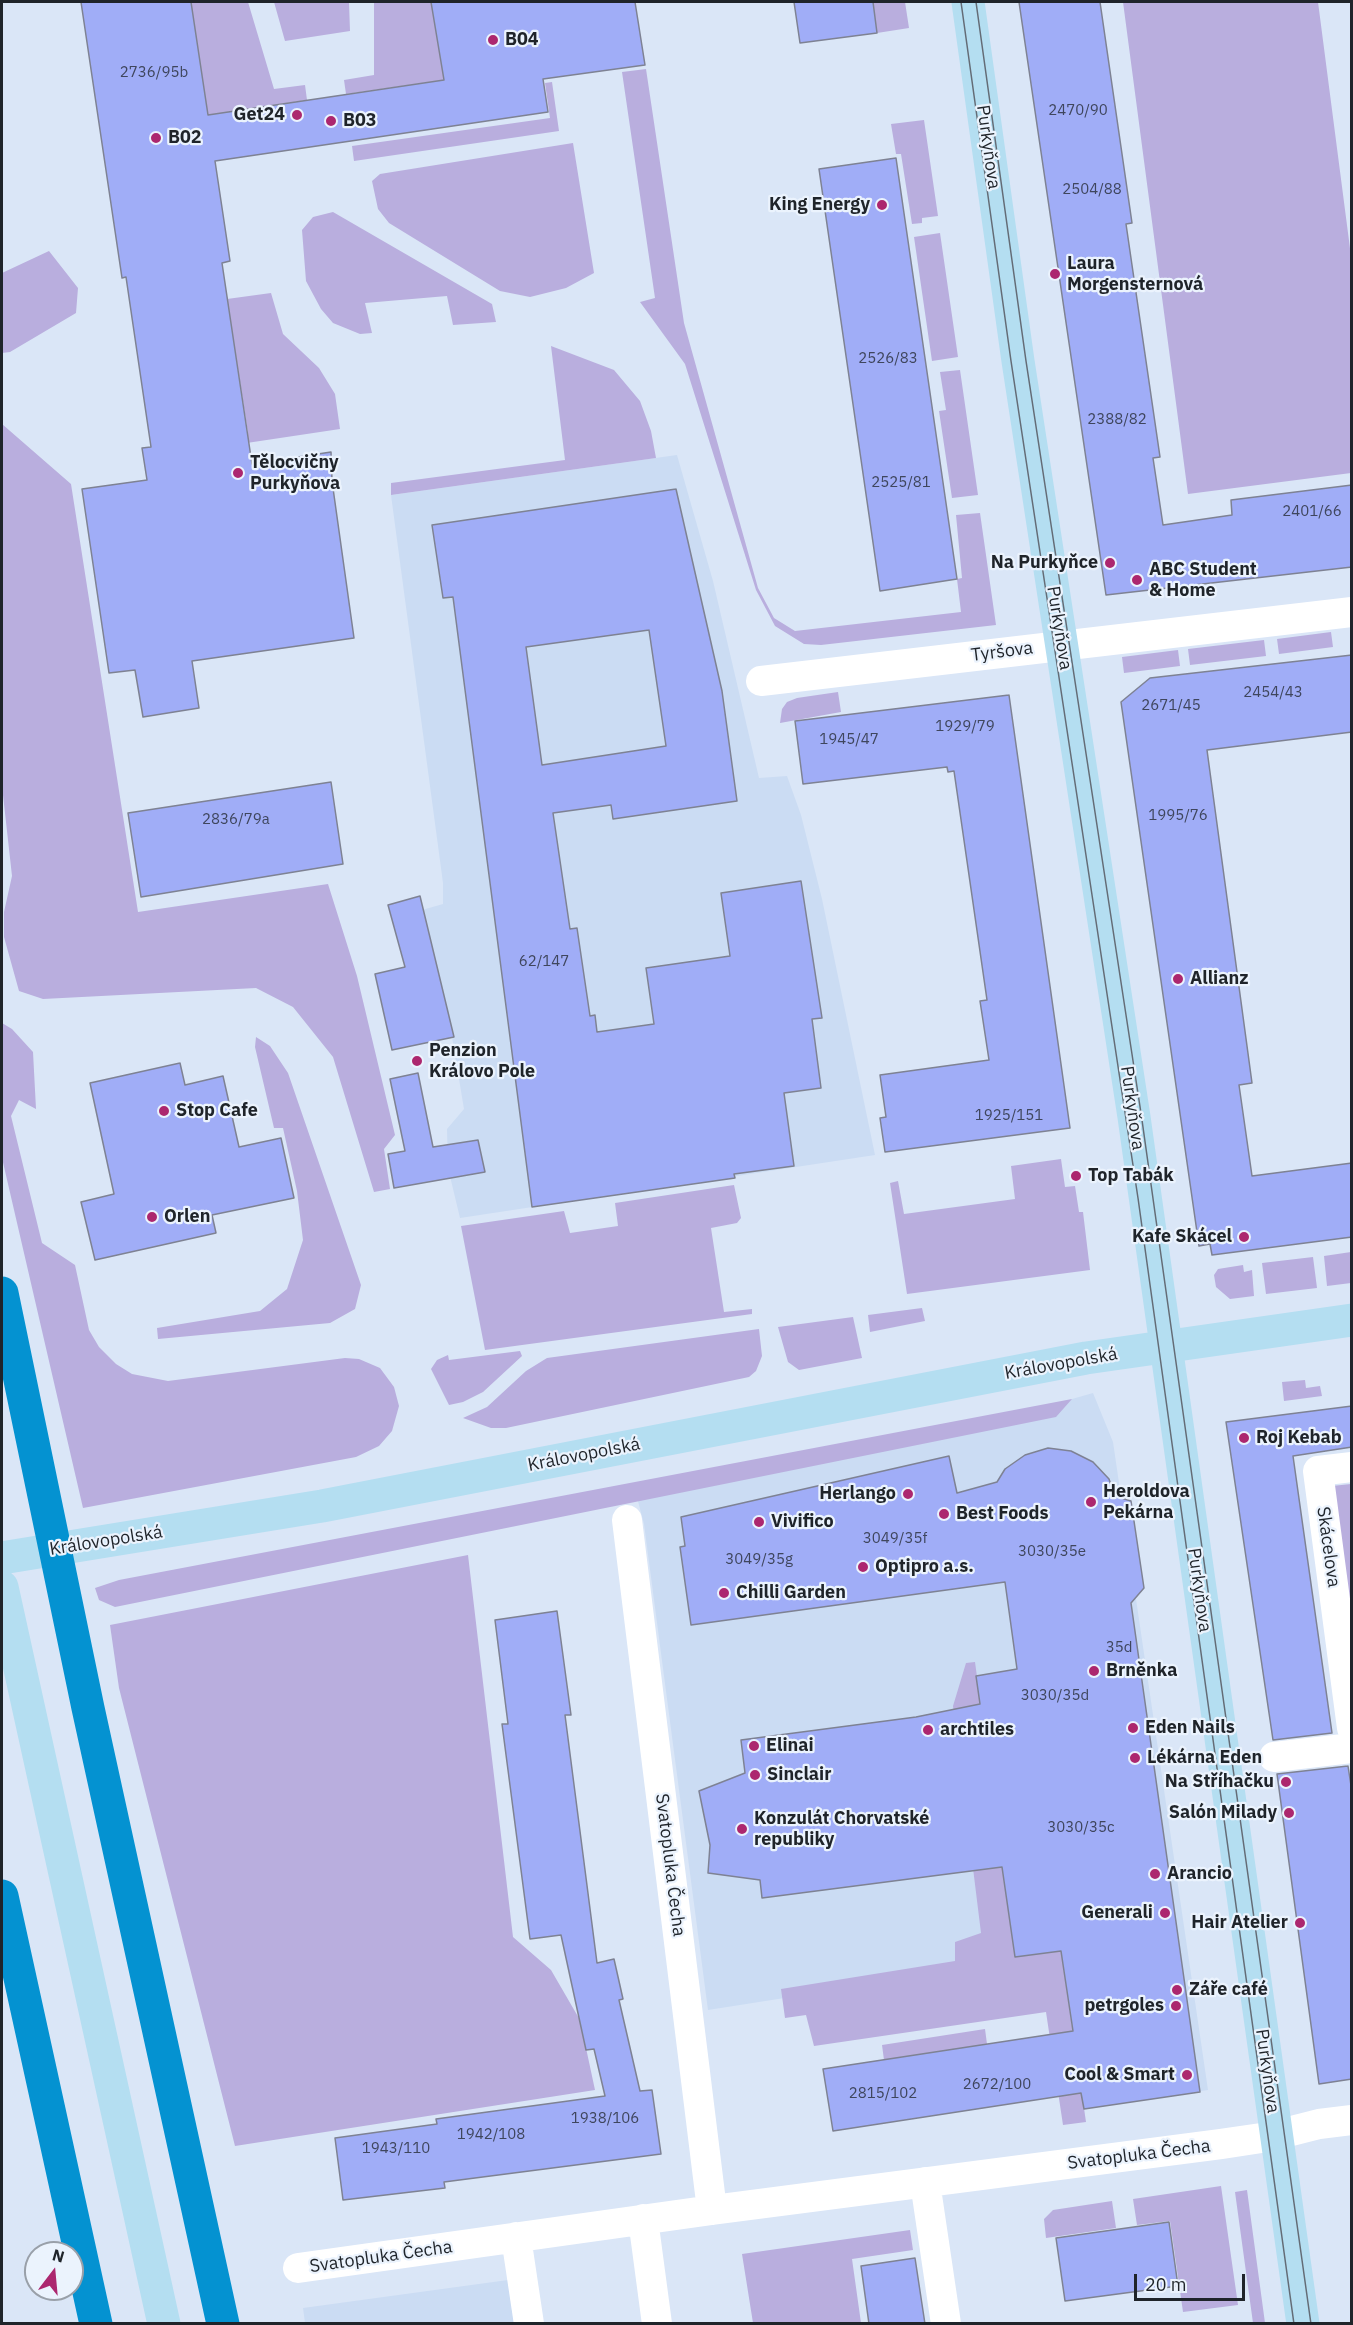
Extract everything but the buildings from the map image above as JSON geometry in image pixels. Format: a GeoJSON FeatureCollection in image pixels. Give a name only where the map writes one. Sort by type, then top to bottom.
{"type":"FeatureCollection","features":[{"type":"Feature","properties":{"kind":"highway"},"geometry":{"type":"LineString","coordinates":[[2,1293],[88,1708],[223,2324]]}},
{"type":"Feature","properties":{"kind":"highway"},"geometry":{"type":"LineString","coordinates":[[2,1896],[96,2324]]}},
{"type":"Feature","properties":{"kind":"street","name":"Purkyňova"},"geometry":{"type":"LineString","coordinates":[[968,2],[1018,361],[1131,1095],[1303,2324]]}},
{"type":"Feature","properties":{"kind":"street","name":"Tyršova"},"geometry":{"type":"LineString","coordinates":[[760,681],[1352,612]]}},
{"type":"Feature","properties":{"kind":"street"},"geometry":{"type":"LineString","coordinates":[[1166,1347],[1352,1320]]}},
{"type":"Feature","properties":{"kind":"street","name":"Královopolská"},"geometry":{"type":"LineString","coordinates":[[2,1558],[322,1506],[1086,1358],[1166,1347]]}},
{"type":"Feature","properties":{"kind":"street","name":"Skácelova"},"geometry":{"type":"LineString","coordinates":[[1352,1467],[1318,1471],[1352,1728]]}},
{"type":"Feature","properties":{"kind":"street","name":"Svatopluka Čecha"},"geometry":{"type":"LineString","coordinates":[[627,1520],[712,2210]]}},
{"type":"Feature","properties":{"kind":"street"},"geometry":{"type":"LineString","coordinates":[[2,1587],[164,2324]]}},
{"type":"Feature","properties":{"kind":"street"},"geometry":{"type":"LineString","coordinates":[[1274,1757],[1352,1748]]}},
{"type":"Feature","properties":{"kind":"street","name":"Svatopluka Čecha"},"geometry":{"type":"LineString","coordinates":[[298,2268],[642,2219],[1276,2135],[1319,2124],[1352,2120]]}},
{"type":"Feature","properties":{"kind":"street"},"geometry":{"type":"LineString","coordinates":[[925,2182],[946,2324]]}},
{"type":"Feature","properties":{"kind":"street"},"geometry":{"type":"LineString","coordinates":[[642,2219],[657,2324]]}},
{"type":"Feature","properties":{"kind":"street"},"geometry":{"type":"LineString","coordinates":[[516,2237],[529,2324]]}},
{"type":"Feature","properties":{"kind":"shaded area"},"geometry":{"type":"Polygon","coordinates":[[[191,2],[248,2],[274,89],[305,85],[307,100],[208,115],[191,2]]]}},
{"type":"Feature","properties":{"kind":"shaded area"},"geometry":{"type":"Polygon","coordinates":[[[274,2],[349,2],[350,31],[285,41],[274,2]]]}},
{"type":"Feature","properties":{"kind":"shaded area"},"geometry":{"type":"Polygon","coordinates":[[[374,2],[431,2],[444,80],[346,94],[344,80],[374,75],[374,2]]]}},
{"type":"Feature","properties":{"kind":"shaded area"},"geometry":{"type":"Polygon","coordinates":[[[873,2],[905,2],[909,28],[877,33],[873,2]]]}},
{"type":"Feature","properties":{"kind":"shaded area"},"geometry":{"type":"Polygon","coordinates":[[[1123,2],[1318,2],[1351,256],[1351,473],[1188,494],[1123,2]]]}},
{"type":"Feature","properties":{"kind":"shaded area"},"geometry":{"type":"Polygon","coordinates":[[[646,69],[684,323],[758,588],[774,618],[795,631],[961,612],[957,579],[962,578],[956,515],[980,513],[996,625],[821,645],[804,644],[775,626],[756,590],[685,364],[640,302],[655,298],[622,72],[646,69]]]}},
{"type":"Feature","properties":{"kind":"shaded area"},"geometry":{"type":"Polygon","coordinates":[[[552,82],[559,131],[354,161],[352,146],[550,118],[545,83],[552,82]]]}},
{"type":"Feature","properties":{"kind":"shaded area"},"geometry":{"type":"Polygon","coordinates":[[[924,120],[938,216],[922,218],[922,223],[912,224],[901,154],[896,154],[891,124],[924,120]]]}},
{"type":"Feature","properties":{"kind":"shaded area"},"geometry":{"type":"Polygon","coordinates":[[[573,143],[594,273],[566,288],[530,297],[500,291],[389,223],[378,209],[372,181],[380,174],[573,143]]]}},
{"type":"Feature","properties":{"kind":"shaded area"},"geometry":{"type":"Polygon","coordinates":[[[333,212],[492,304],[496,322],[453,325],[447,296],[365,303],[372,333],[360,334],[333,323],[321,309],[306,281],[302,230],[313,217],[333,212]]]}},
{"type":"Feature","properties":{"kind":"shaded area"},"geometry":{"type":"Polygon","coordinates":[[[940,233],[958,357],[932,361],[914,237],[940,233]]]}},
{"type":"Feature","properties":{"kind":"shaded area"},"geometry":{"type":"Polygon","coordinates":[[[49,251],[78,288],[76,313],[10,352],[2,353],[2,273],[49,251]]]}},
{"type":"Feature","properties":{"kind":"shaded area"},"geometry":{"type":"Polygon","coordinates":[[[271,293],[283,334],[319,368],[335,394],[340,429],[240,444],[248,433],[227,299],[271,293]]]}},
{"type":"Feature","properties":{"kind":"shaded area"},"geometry":{"type":"Polygon","coordinates":[[[551,346],[614,370],[640,401],[651,431],[656,458],[391,495],[391,483],[565,460],[551,346]]]}},
{"type":"Feature","properties":{"kind":"shaded area"},"geometry":{"type":"Polygon","coordinates":[[[960,370],[978,495],[952,498],[939,411],[946,410],[940,372],[960,370]]]}},
{"type":"Feature","properties":{"kind":"shaded area"},"geometry":{"type":"Polygon","coordinates":[[[2,424],[71,484],[138,912],[328,884],[357,976],[395,1135],[384,1149],[390,1189],[374,1192],[333,1057],[293,1007],[256,988],[43,999],[19,991],[4,937],[4,912],[12,876],[2,786],[2,424]]]}},
{"type":"Feature","properties":{"kind":"shaded area"},"geometry":{"type":"Polygon","coordinates":[[[677,455],[713,581],[759,778],[787,776],[801,815],[822,899],[875,1155],[460,1218],[448,1168],[447,1129],[464,1109],[452,1037],[422,910],[443,904],[443,883],[391,495],[677,455]]]}},
{"type":"Feature","properties":{"kind":"shaded area"},"geometry":{"type":"Polygon","coordinates":[[[1331,632],[1333,647],[1279,654],[1277,639],[1331,632]]]}},
{"type":"Feature","properties":{"kind":"shaded area"},"geometry":{"type":"Polygon","coordinates":[[[1264,640],[1266,656],[1190,665],[1188,649],[1264,640]]]}},
{"type":"Feature","properties":{"kind":"shaded area"},"geometry":{"type":"Polygon","coordinates":[[[1178,650],[1180,666],[1124,673],[1122,657],[1178,650]]]}},
{"type":"Feature","properties":{"kind":"shaded area"},"geometry":{"type":"Polygon","coordinates":[[[838,692],[841,712],[780,723],[782,709],[787,702],[797,698],[838,692]]]}},
{"type":"Feature","properties":{"kind":"shaded area"},"geometry":{"type":"Polygon","coordinates":[[[2,1023],[12,1029],[33,1052],[36,1109],[19,1100],[11,1116],[42,1243],[75,1265],[89,1330],[99,1347],[116,1364],[132,1374],[168,1381],[345,1358],[359,1359],[380,1368],[394,1387],[399,1406],[392,1431],[379,1446],[356,1457],[83,1508],[2,1158],[2,1023]]]}},
{"type":"Feature","properties":{"kind":"shaded area"},"geometry":{"type":"Polygon","coordinates":[[[256,1037],[270,1046],[288,1073],[361,1285],[355,1309],[330,1323],[158,1339],[157,1328],[260,1311],[287,1289],[303,1240],[297,1191],[283,1128],[274,1128],[255,1047],[256,1037]]]}},
{"type":"Feature","properties":{"kind":"shaded area"},"geometry":{"type":"Polygon","coordinates":[[[1061,1159],[1065,1187],[1075,1186],[1079,1212],[1083,1212],[1090,1270],[907,1294],[890,1183],[898,1181],[904,1214],[1015,1199],[1011,1166],[1061,1159]]]}},
{"type":"Feature","properties":{"kind":"shaded area"},"geometry":{"type":"Polygon","coordinates":[[[734,1185],[741,1218],[737,1223],[711,1228],[724,1312],[752,1309],[752,1314],[485,1350],[461,1226],[564,1211],[570,1233],[618,1226],[615,1203],[734,1185]]]}},
{"type":"Feature","properties":{"kind":"shaded area"},"geometry":{"type":"Polygon","coordinates":[[[1351,1252],[1351,1283],[1327,1286],[1324,1256],[1351,1252]]]}},
{"type":"Feature","properties":{"kind":"shaded area"},"geometry":{"type":"Polygon","coordinates":[[[1313,1257],[1317,1288],[1266,1294],[1262,1263],[1313,1257]]]}},
{"type":"Feature","properties":{"kind":"shaded area"},"geometry":{"type":"Polygon","coordinates":[[[1243,1265],[1244,1272],[1252,1270],[1254,1296],[1230,1299],[1216,1287],[1214,1275],[1218,1269],[1243,1265]]]}},
{"type":"Feature","properties":{"kind":"shaded area"},"geometry":{"type":"Polygon","coordinates":[[[922,1308],[925,1321],[870,1332],[868,1315],[922,1308]]]}},
{"type":"Feature","properties":{"kind":"shaded area"},"geometry":{"type":"Polygon","coordinates":[[[853,1317],[862,1358],[799,1370],[788,1362],[778,1327],[853,1317]]]}},
{"type":"Feature","properties":{"kind":"shaded area"},"geometry":{"type":"Polygon","coordinates":[[[759,1329],[762,1356],[756,1371],[749,1377],[506,1428],[491,1428],[463,1418],[487,1407],[526,1371],[547,1358],[759,1329]]]}},
{"type":"Feature","properties":{"kind":"shaded area"},"geometry":{"type":"Polygon","coordinates":[[[520,1351],[522,1356],[483,1392],[463,1402],[449,1405],[431,1369],[437,1360],[448,1355],[449,1360],[520,1351]]]}},
{"type":"Feature","properties":{"kind":"shaded area"},"geometry":{"type":"Polygon","coordinates":[[[1305,1380],[1306,1388],[1320,1386],[1322,1396],[1284,1401],[1282,1382],[1305,1380]]]}},
{"type":"Feature","properties":{"kind":"shaded area"},"geometry":{"type":"Polygon","coordinates":[[[1093,1393],[1113,1442],[1208,2090],[1084,2109],[1058,1955],[708,2010],[644,1524],[635,1490],[1029,1419],[1072,1399],[1093,1393]]]}},
{"type":"Feature","properties":{"kind":"shaded area"},"geometry":{"type":"Polygon","coordinates":[[[1072,1399],[1056,1417],[115,1607],[99,1600],[95,1588],[119,1580],[1072,1399]]]}},
{"type":"Feature","properties":{"kind":"shaded area"},"geometry":{"type":"Polygon","coordinates":[[[1351,1484],[1351,1623],[1332,1486],[1351,1484]]]}},
{"type":"Feature","properties":{"kind":"shaded area"},"geometry":{"type":"Polygon","coordinates":[[[468,1555],[513,1937],[551,1970],[580,2020],[595,2090],[235,2146],[119,1688],[110,1625],[468,1555]]]}},
{"type":"Feature","properties":{"kind":"shaded area"},"geometry":{"type":"Polygon","coordinates":[[[975,1662],[1015,1957],[1061,1951],[1086,2122],[1063,2125],[1046,2012],[814,2046],[806,2015],[785,2018],[781,1989],[955,1961],[955,1942],[981,1933],[953,1706],[966,1663],[975,1662]]]}},
{"type":"Feature","properties":{"kind":"shaded area"},"geometry":{"type":"Polygon","coordinates":[[[985,2029],[987,2044],[884,2060],[882,2045],[985,2029]]]}},
{"type":"Feature","properties":{"kind":"shaded area"},"geometry":{"type":"Polygon","coordinates":[[[1221,2186],[1238,2305],[1183,2312],[1170,2221],[1137,2225],[1133,2199],[1221,2186]]]}},
{"type":"Feature","properties":{"kind":"shaded area"},"geometry":{"type":"Polygon","coordinates":[[[1247,2190],[1265,2323],[1253,2323],[1235,2192],[1247,2190]]]}},
{"type":"Feature","properties":{"kind":"shaded area"},"geometry":{"type":"Polygon","coordinates":[[[1112,2201],[1116,2228],[1046,2238],[1044,2219],[1053,2210],[1112,2201]]]}},
{"type":"Feature","properties":{"kind":"shaded area"},"geometry":{"type":"Polygon","coordinates":[[[910,2230],[913,2250],[852,2259],[861,2323],[753,2323],[742,2254],[910,2230]]]}},
{"type":"Feature","properties":{"kind":"shaded area"},"geometry":{"type":"Polygon","coordinates":[[[508,2280],[514,2323],[305,2323],[303,2308],[508,2280]]]}},
{"type":"Feature","properties":{"kind":"tram line"},"geometry":{"type":"LineString","coordinates":[[961,2],[1011,361],[1138,1198],[1294,2324]]}},
{"type":"Feature","properties":{"kind":"tram line"},"geometry":{"type":"LineString","coordinates":[[976,2],[1026,361],[1141,1113],[1311,2324]]}},
{"type":"Feature","properties":{"kind":"place","name":"B04"},"geometry":{"type":"Point","coordinates":[493,40]}},
{"type":"Feature","properties":{"kind":"place","name":"Get24"},"geometry":{"type":"Point","coordinates":[297,115]}},
{"type":"Feature","properties":{"kind":"place","name":"B03"},"geometry":{"type":"Point","coordinates":[331,121]}},
{"type":"Feature","properties":{"kind":"place","name":"B02"},"geometry":{"type":"Point","coordinates":[156,138]}},
{"type":"Feature","properties":{"kind":"place","name":"King Energy"},"geometry":{"type":"Point","coordinates":[882,205]}},
{"type":"Feature","properties":{"kind":"place","name":"Laura Morgensternová"},"geometry":{"type":"Point","coordinates":[1055,274]}},
{"type":"Feature","properties":{"kind":"place","name":"Tělocvičny Purkyňova"},"geometry":{"type":"Point","coordinates":[238,473]}},
{"type":"Feature","properties":{"kind":"place","name":"Na Purkyňce"},"geometry":{"type":"Point","coordinates":[1110,563]}},
{"type":"Feature","properties":{"kind":"place","name":"ABC Student & Home"},"geometry":{"type":"Point","coordinates":[1137,580]}},
{"type":"Feature","properties":{"kind":"place","name":"Allianz"},"geometry":{"type":"Point","coordinates":[1178,979]}},
{"type":"Feature","properties":{"kind":"place","name":"Penzion Královo Pole"},"geometry":{"type":"Point","coordinates":[417,1061]}},
{"type":"Feature","properties":{"kind":"place","name":"Stop Cafe"},"geometry":{"type":"Point","coordinates":[164,1111]}},
{"type":"Feature","properties":{"kind":"place","name":"Top Tabák"},"geometry":{"type":"Point","coordinates":[1076,1176]}},
{"type":"Feature","properties":{"kind":"place","name":"Orlen"},"geometry":{"type":"Point","coordinates":[152,1217]}},
{"type":"Feature","properties":{"kind":"place","name":"Kafe Skácel"},"geometry":{"type":"Point","coordinates":[1244,1237]}},
{"type":"Feature","properties":{"kind":"place","name":"Roj Kebab"},"geometry":{"type":"Point","coordinates":[1244,1438]}},
{"type":"Feature","properties":{"kind":"place","name":"Herlango"},"geometry":{"type":"Point","coordinates":[908,1494]}},
{"type":"Feature","properties":{"kind":"place","name":"Heroldova Pekárna"},"geometry":{"type":"Point","coordinates":[1091,1502]}},
{"type":"Feature","properties":{"kind":"place","name":"Best Foods"},"geometry":{"type":"Point","coordinates":[944,1514]}},
{"type":"Feature","properties":{"kind":"place","name":"Vivifico"},"geometry":{"type":"Point","coordinates":[759,1522]}},
{"type":"Feature","properties":{"kind":"place","name":"Optipro a.s."},"geometry":{"type":"Point","coordinates":[863,1567]}},
{"type":"Feature","properties":{"kind":"place","name":"Chilli Garden"},"geometry":{"type":"Point","coordinates":[724,1593]}},
{"type":"Feature","properties":{"kind":"place","name":"Brněnka"},"geometry":{"type":"Point","coordinates":[1094,1671]}},
{"type":"Feature","properties":{"kind":"place","name":"Eden Nails"},"geometry":{"type":"Point","coordinates":[1133,1728]}},
{"type":"Feature","properties":{"kind":"place","name":"archtiles"},"geometry":{"type":"Point","coordinates":[928,1730]}},
{"type":"Feature","properties":{"kind":"place","name":"Elinai"},"geometry":{"type":"Point","coordinates":[754,1746]}},
{"type":"Feature","properties":{"kind":"place","name":"Lékárna Eden"},"geometry":{"type":"Point","coordinates":[1135,1758]}},
{"type":"Feature","properties":{"kind":"place","name":"Sinclair"},"geometry":{"type":"Point","coordinates":[755,1775]}},
{"type":"Feature","properties":{"kind":"place","name":"Na Stříhačku"},"geometry":{"type":"Point","coordinates":[1286,1782]}},
{"type":"Feature","properties":{"kind":"place","name":"Salón Milady"},"geometry":{"type":"Point","coordinates":[1289,1813]}},
{"type":"Feature","properties":{"kind":"place","name":"Konzulát Chorvatské republiky"},"geometry":{"type":"Point","coordinates":[742,1829]}},
{"type":"Feature","properties":{"kind":"place","name":"Arancio"},"geometry":{"type":"Point","coordinates":[1155,1874]}},
{"type":"Feature","properties":{"kind":"place","name":"Generali"},"geometry":{"type":"Point","coordinates":[1165,1913]}},
{"type":"Feature","properties":{"kind":"place","name":"Hair Atelier"},"geometry":{"type":"Point","coordinates":[1300,1923]}},
{"type":"Feature","properties":{"kind":"place","name":"Záře café"},"geometry":{"type":"Point","coordinates":[1177,1990]}},
{"type":"Feature","properties":{"kind":"place","name":"petrgoles"},"geometry":{"type":"Point","coordinates":[1176,2006]}},
{"type":"Feature","properties":{"kind":"place","name":"Cool & Smart"},"geometry":{"type":"Point","coordinates":[1187,2075]}}]}
